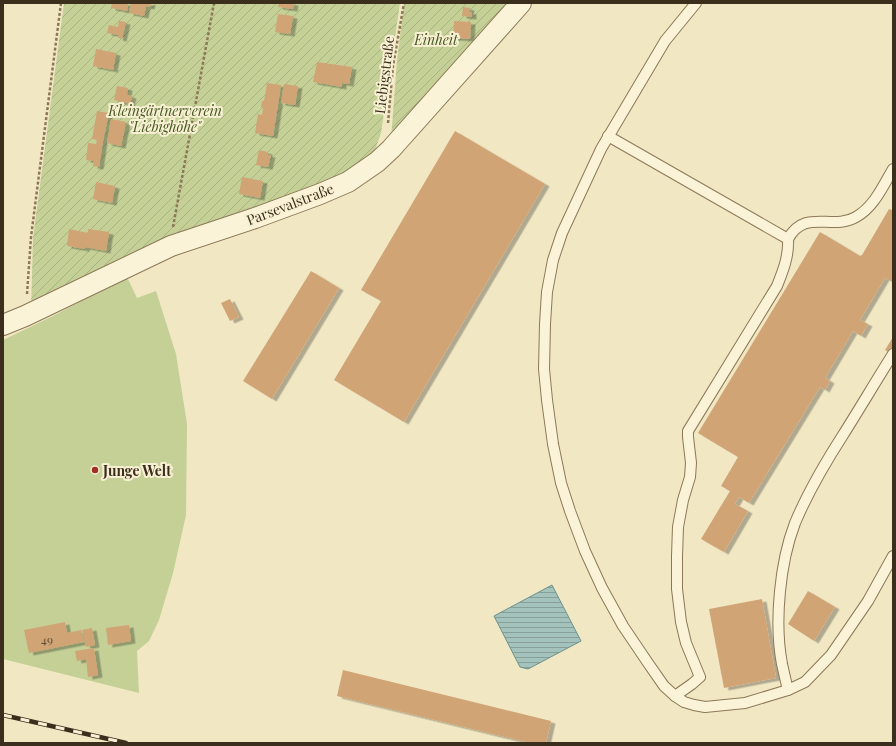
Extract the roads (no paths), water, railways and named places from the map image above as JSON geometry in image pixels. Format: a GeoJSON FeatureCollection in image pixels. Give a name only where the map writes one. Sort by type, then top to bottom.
{"type":"FeatureCollection","features":[{"type":"Feature","properties":{"kind":"street","name":"Parsevalstraße"},"geometry":{"type":"LineString","coordinates":[[3,325],[26,316],[172,246],[255,218],[348,182],[391,149],[521,3]]}},
{"type":"Feature","properties":{"kind":"lane"},"geometry":{"type":"LineString","coordinates":[[696,3],[665,41],[608,136],[562,233],[553,260],[547,292],[544,369],[553,444],[561,483],[570,511],[585,551],[602,588],[623,626],[664,686],[684,702],[694,705],[711,706],[745,703],[788,690],[805,682],[831,655],[868,601],[893,556]]}},
{"type":"Feature","properties":{"kind":"lane"},"geometry":{"type":"LineString","coordinates":[[608,136],[788,239]]}},
{"type":"Feature","properties":{"kind":"lane"},"geometry":{"type":"LineString","coordinates":[[676,696],[700,677],[686,644],[677,589],[676,556],[678,527],[683,500],[690,477],[691,463],[688,431],[777,286],[785,265],[788,239],[791,232],[796,227],[805,223],[846,222],[860,215],[866,211],[876,198],[893,169]]}},
{"type":"Feature","properties":{"kind":"lane"},"geometry":{"type":"LineString","coordinates":[[788,690],[782,662],[778,609],[786,552],[795,524],[808,494],[893,354]]}},
{"type":"Feature","properties":{"kind":"water"},"geometry":{"type":"Polygon","coordinates":[[[552,585],[581,641],[528,669],[520,667],[494,616],[552,585]]]}},
{"type":"Feature","properties":{"kind":"railway"},"geometry":{"type":"LineString","coordinates":[[3,715],[126,743]]}},
{"type":"Feature","properties":{"kind":"place","name":"Junge Welt"},"geometry":{"type":"Point","coordinates":[95,470]}},
{"type":"Feature","properties":{"kind":"park label","name":"Einheit"},"geometry":{"type":"Point","coordinates":[436,39]}},
{"type":"Feature","properties":{"kind":"park label","name":"Kleingärtnerverein \"Liebighöhe\""},"geometry":{"type":"Point","coordinates":[165,118]}}]}
